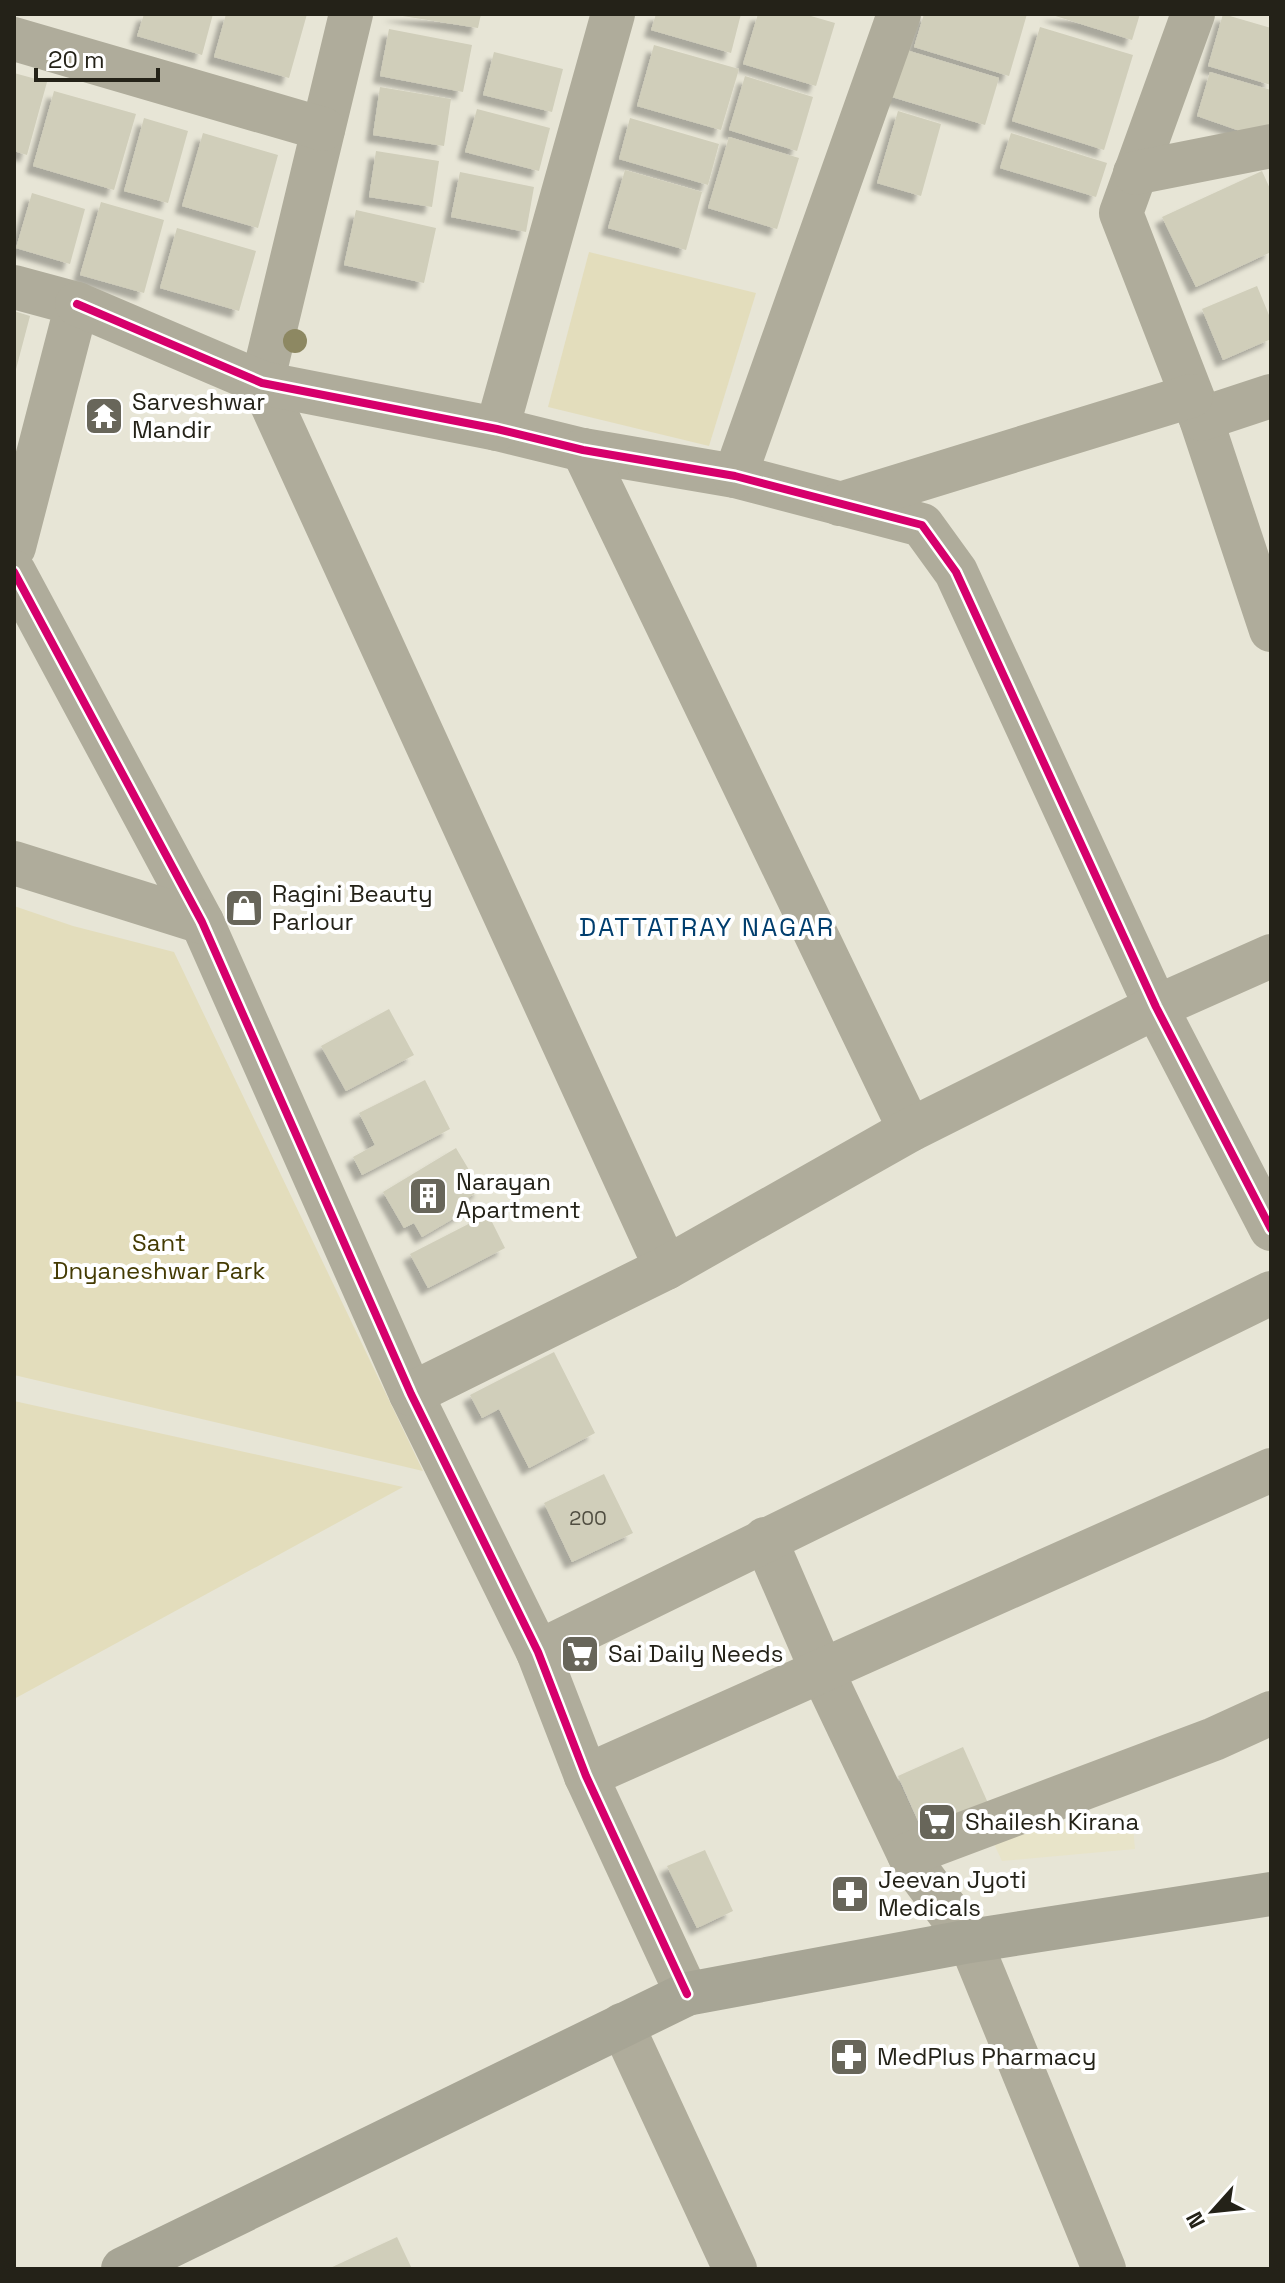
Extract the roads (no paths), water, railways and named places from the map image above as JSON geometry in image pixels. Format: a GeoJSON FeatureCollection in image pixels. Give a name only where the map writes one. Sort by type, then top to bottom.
{"type":"FeatureCollection","features":[{"type":"Feature","properties":{"kind":"main road"},"geometry":{"type":"LineString","coordinates":[[123,2269],[687,1994],[970,1941],[1271,1894]]}},
{"type":"Feature","properties":{"kind":"street"},"geometry":{"type":"LineString","coordinates":[[351,14],[262,383],[666,1268]]}},
{"type":"Feature","properties":{"kind":"street"},"geometry":{"type":"LineString","coordinates":[[497,429],[613,14]]}},
{"type":"Feature","properties":{"kind":"street"},"geometry":{"type":"LineString","coordinates":[[735,476],[899,14]]}},
{"type":"Feature","properties":{"kind":"street"},"geometry":{"type":"LineString","coordinates":[[1193,14],[1121,213],[1196,408],[1271,630]]}},
{"type":"Feature","properties":{"kind":"street"},"geometry":{"type":"LineString","coordinates":[[14,39],[323,129]]}},
{"type":"Feature","properties":{"kind":"street"},"geometry":{"type":"LineString","coordinates":[[1135,173],[1271,146]]}},
{"type":"Feature","properties":{"kind":"street"},"geometry":{"type":"LineString","coordinates":[[14,287],[77,304],[262,383],[497,429],[583,450],[735,476],[922,525],[956,572],[1156,1007],[1271,1229]]}},
{"type":"Feature","properties":{"kind":"street"},"geometry":{"type":"LineString","coordinates":[[14,547],[77,304]]}},
{"type":"Feature","properties":{"kind":"street"},"geometry":{"type":"LineString","coordinates":[[840,504],[1196,408],[1271,396]]}},
{"type":"Feature","properties":{"kind":"street"},"geometry":{"type":"LineString","coordinates":[[583,450],[910,1130]]}},
{"type":"Feature","properties":{"kind":"street"},"geometry":{"type":"LineString","coordinates":[[14,572],[202,922],[411,1394],[538,1652],[586,1776],[687,1994]]}},
{"type":"Feature","properties":{"kind":"street"},"geometry":{"type":"LineString","coordinates":[[14,863],[202,922]]}},
{"type":"Feature","properties":{"kind":"street"},"geometry":{"type":"LineString","coordinates":[[411,1394],[666,1268],[910,1130],[1156,1007],[1271,956]]}},
{"type":"Feature","properties":{"kind":"street"},"geometry":{"type":"LineString","coordinates":[[538,1652],[1271,1293]]}},
{"type":"Feature","properties":{"kind":"street"},"geometry":{"type":"LineString","coordinates":[[586,1776],[1271,1470]]}},
{"type":"Feature","properties":{"kind":"street"},"geometry":{"type":"LineString","coordinates":[[765,1539],[822,1671],[915,1867],[970,1941],[1104,2269]]}},
{"type":"Feature","properties":{"kind":"street"},"geometry":{"type":"LineString","coordinates":[[909,1854],[1214,1739],[1271,1713]]}},
{"type":"Feature","properties":{"kind":"street"},"geometry":{"type":"LineString","coordinates":[[622,2025],[735,2269]]}},
{"type":"Feature","properties":{"kind":"place","name":"Sarveshwar Mandir"},"geometry":{"type":"Point","coordinates":[104,416]}},
{"type":"Feature","properties":{"kind":"place","name":"Ragini Beauty Parlour"},"geometry":{"type":"Point","coordinates":[244,908]}},
{"type":"Feature","properties":{"kind":"place","name":"Narayan Apartment"},"geometry":{"type":"Point","coordinates":[428,1196]}},
{"type":"Feature","properties":{"kind":"place","name":"Sai Daily Needs"},"geometry":{"type":"Point","coordinates":[580,1654]}},
{"type":"Feature","properties":{"kind":"place","name":"Shailesh Kirana"},"geometry":{"type":"Point","coordinates":[937,1822]}},
{"type":"Feature","properties":{"kind":"place","name":"Jeevan Jyoti Medicals"},"geometry":{"type":"Point","coordinates":[850,1894]}},
{"type":"Feature","properties":{"kind":"place","name":"MedPlus Pharmacy"},"geometry":{"type":"Point","coordinates":[849,2057]}},
{"type":"Feature","properties":{"kind":"district","name":"DATTATRAY NAGAR"},"geometry":{"type":"Point","coordinates":[707,927]}},
{"type":"Feature","properties":{"kind":"park label","name":"Sant Dnyaneshwar Park"},"geometry":{"type":"Point","coordinates":[159,1257]}}]}
